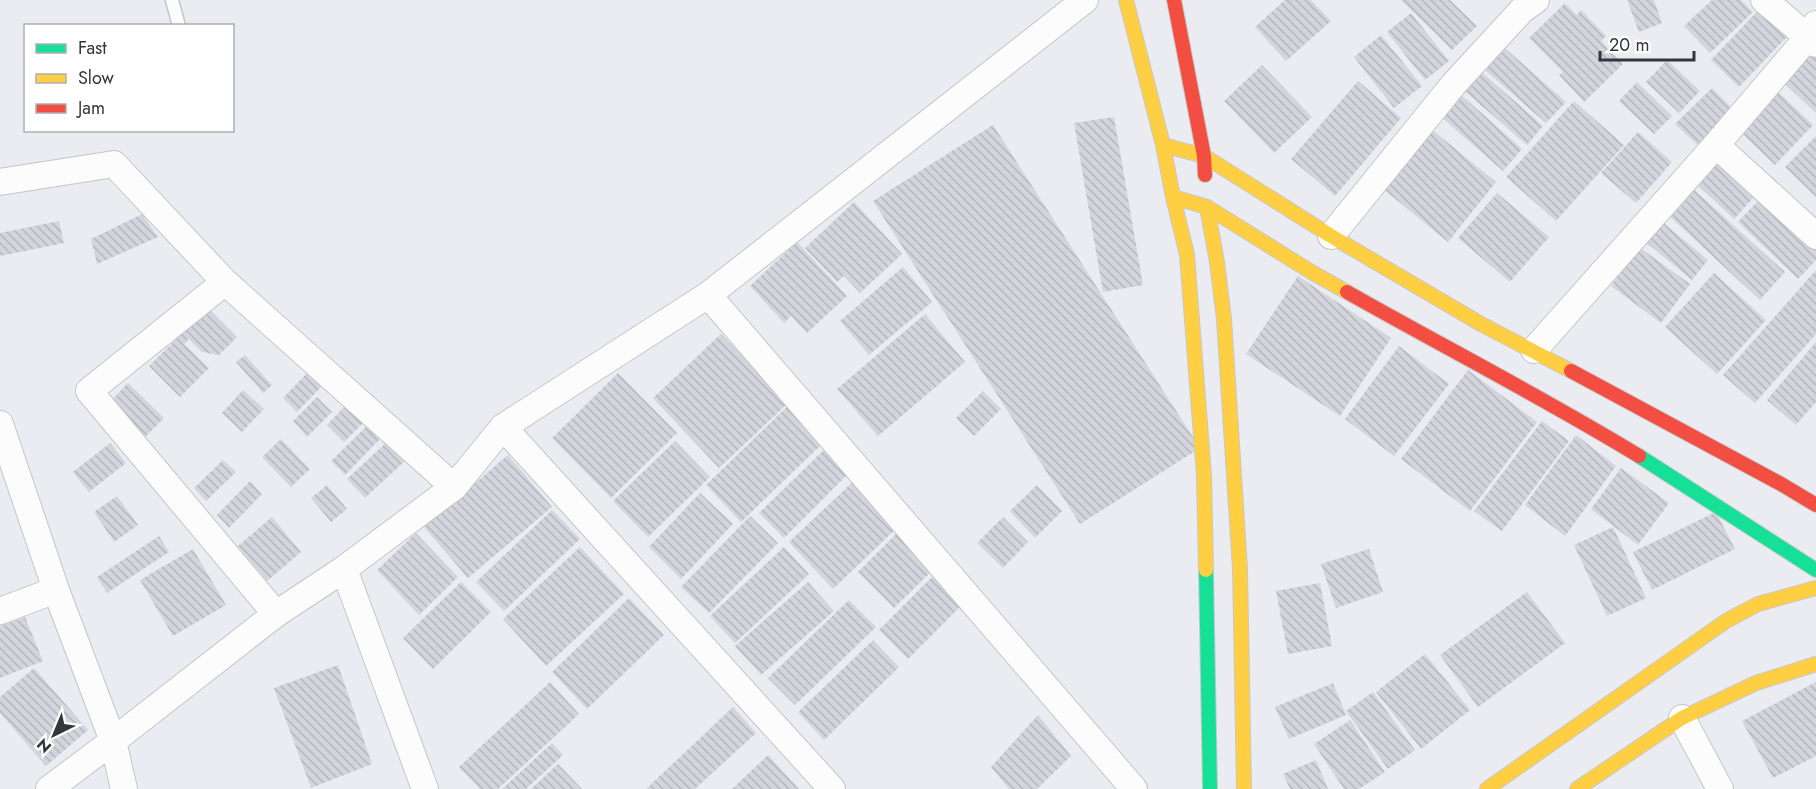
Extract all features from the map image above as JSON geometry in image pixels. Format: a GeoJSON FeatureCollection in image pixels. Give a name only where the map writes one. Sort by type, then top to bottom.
{"type":"FeatureCollection","features":[{"type":"Feature","properties":{"kind":"main road"},"geometry":{"type":"LineString","coordinates":[[1126,0],[1163,145],[1187,255],[1204,475],[1210,789]]}},
{"type":"Feature","properties":{"kind":"main road"},"geometry":{"type":"LineString","coordinates":[[1174,0],[1204,156],[1206,197],[1224,319],[1238,545],[1244,789]]}},
{"type":"Feature","properties":{"kind":"main road"},"geometry":{"type":"LineString","coordinates":[[1163,145],[1204,156],[1331,236],[1481,324],[1534,350],[1816,505]]}},
{"type":"Feature","properties":{"kind":"main road"},"geometry":{"type":"LineString","coordinates":[[1173,196],[1206,197],[1313,273],[1637,455],[1816,570]]}},
{"type":"Feature","properties":{"kind":"main road"},"geometry":{"type":"LineString","coordinates":[[1487,789],[1726,621],[1758,603],[1816,587]]}},
{"type":"Feature","properties":{"kind":"main road"},"geometry":{"type":"LineString","coordinates":[[1577,789],[1682,718],[1756,683],[1816,664]]}},
{"type":"Feature","properties":{"kind":"street"},"geometry":{"type":"LineString","coordinates":[[49,789],[276,614],[344,569],[454,487],[503,427],[708,295],[1085,0]]}},
{"type":"Feature","properties":{"kind":"street"},"geometry":{"type":"LineString","coordinates":[[1534,350],[1813,35],[1764,0]]}},
{"type":"Feature","properties":{"kind":"street"},"geometry":{"type":"LineString","coordinates":[[1331,236],[1453,85],[1523,3]]}},
{"type":"Feature","properties":{"kind":"street"},"geometry":{"type":"LineString","coordinates":[[1716,145],[1816,236]]}},
{"type":"Feature","properties":{"kind":"street"},"geometry":{"type":"LineString","coordinates":[[0,182],[114,164],[225,282],[454,487]]}},
{"type":"Feature","properties":{"kind":"street"},"geometry":{"type":"LineString","coordinates":[[225,282],[89,391],[276,614]]}},
{"type":"Feature","properties":{"kind":"street"},"geometry":{"type":"LineString","coordinates":[[708,295],[1134,789]]}},
{"type":"Feature","properties":{"kind":"street"},"geometry":{"type":"LineString","coordinates":[[0,424],[56,590],[113,741],[124,789]]}},
{"type":"Feature","properties":{"kind":"street"},"geometry":{"type":"LineString","coordinates":[[503,427],[832,789]]}},
{"type":"Feature","properties":{"kind":"street"},"geometry":{"type":"LineString","coordinates":[[344,569],[425,789]]}},
{"type":"Feature","properties":{"kind":"street"},"geometry":{"type":"LineString","coordinates":[[0,611],[56,590]]}},
{"type":"Feature","properties":{"kind":"street"},"geometry":{"type":"LineString","coordinates":[[1682,718],[1720,789]]}},
{"type":"Feature","properties":{"kind":"lane"},"geometry":{"type":"LineString","coordinates":[[172,0],[178,24]]}},
{"type":"Feature","properties":{"kind":"building"},"geometry":{"type":"Polygon","coordinates":[[[1285,0],[1311,0],[1331,21],[1286,61],[1255,27],[1285,0]]]}},
{"type":"Feature","properties":{"kind":"building"},"geometry":{"type":"Polygon","coordinates":[[[1401,0],[1450,0],[1477,26],[1452,50],[1401,0]]]}},
{"type":"Feature","properties":{"kind":"building"},"geometry":{"type":"Polygon","coordinates":[[[1627,0],[1654,0],[1662,23],[1639,32],[1627,0]]]}},
{"type":"Feature","properties":{"kind":"building"},"geometry":{"type":"Polygon","coordinates":[[[1712,0],[1741,0],[1753,12],[1710,53],[1684,26],[1712,0]]]}},
{"type":"Feature","properties":{"kind":"building"},"geometry":{"type":"Polygon","coordinates":[[[1768,0],[1803,20],[1739,87],[1711,60],[1768,0]]]}},
{"type":"Feature","properties":{"kind":"building"},"geometry":{"type":"Polygon","coordinates":[[[1565,3],[1577,15],[1581,10],[1606,36],[1601,41],[1623,64],[1584,102],[1559,75],[1563,72],[1529,38],[1565,3]]]}},
{"type":"Feature","properties":{"kind":"building"},"geometry":{"type":"Polygon","coordinates":[[[1411,13],[1449,61],[1425,80],[1387,32],[1411,13]]]}},
{"type":"Feature","properties":{"kind":"building"},"geometry":{"type":"Polygon","coordinates":[[[1381,35],[1422,86],[1394,108],[1354,57],[1381,35]]]}},
{"type":"Feature","properties":{"kind":"building"},"geometry":{"type":"Polygon","coordinates":[[[1498,42],[1566,102],[1546,123],[1478,64],[1498,42]]]}},
{"type":"Feature","properties":{"kind":"building"},"geometry":{"type":"Polygon","coordinates":[[[1816,45],[1816,113],[1782,81],[1816,45]]]}},
{"type":"Feature","properties":{"kind":"building"},"geometry":{"type":"Polygon","coordinates":[[[1667,60],[1700,91],[1679,113],[1646,82],[1667,60]]]}},
{"type":"Feature","properties":{"kind":"building"},"geometry":{"type":"Polygon","coordinates":[[[1262,65],[1312,117],[1274,153],[1224,101],[1262,65]]]}},
{"type":"Feature","properties":{"kind":"building"},"geometry":{"type":"Polygon","coordinates":[[[1477,68],[1543,126],[1527,145],[1460,87],[1477,68]]]}},
{"type":"Feature","properties":{"kind":"building"},"geometry":{"type":"Polygon","coordinates":[[[1358,81],[1401,118],[1335,196],[1291,159],[1358,81]]]}},
{"type":"Feature","properties":{"kind":"building"},"geometry":{"type":"Polygon","coordinates":[[[1637,82],[1672,116],[1654,134],[1619,101],[1637,82]]]}},
{"type":"Feature","properties":{"kind":"building"},"geometry":{"type":"Polygon","coordinates":[[[1773,87],[1813,125],[1775,165],[1734,126],[1773,87]]]}},
{"type":"Feature","properties":{"kind":"building"},"geometry":{"type":"Polygon","coordinates":[[[1712,88],[1736,112],[1701,148],[1675,124],[1712,88]]]}},
{"type":"Feature","properties":{"kind":"building"},"geometry":{"type":"Polygon","coordinates":[[[1459,93],[1522,149],[1503,171],[1439,115],[1459,93]]]}},
{"type":"Feature","properties":{"kind":"building"},"geometry":{"type":"Polygon","coordinates":[[[1574,101],[1624,145],[1556,221],[1506,177],[1574,101]]]}},
{"type":"Feature","properties":{"kind":"building"},"geometry":{"type":"Polygon","coordinates":[[[1114,117],[1143,285],[1103,292],[1074,123],[1114,117]]]}},
{"type":"Feature","properties":{"kind":"building"},"geometry":{"type":"Polygon","coordinates":[[[993,125],[1200,448],[1080,524],[873,201],[993,125]]]}},
{"type":"Feature","properties":{"kind":"building"},"geometry":{"type":"Polygon","coordinates":[[[1431,129],[1496,182],[1448,242],[1382,188],[1431,129]]]}},
{"type":"Feature","properties":{"kind":"building"},"geometry":{"type":"Polygon","coordinates":[[[1638,132],[1672,162],[1636,203],[1601,173],[1638,132]]]}},
{"type":"Feature","properties":{"kind":"building"},"geometry":{"type":"Polygon","coordinates":[[[1816,136],[1816,197],[1785,167],[1816,136]]]}},
{"type":"Feature","properties":{"kind":"building"},"geometry":{"type":"Polygon","coordinates":[[[1722,146],[1765,185],[1734,219],[1691,179],[1722,146]]]}},
{"type":"Feature","properties":{"kind":"building"},"geometry":{"type":"Polygon","coordinates":[[[1690,186],[1785,272],[1760,300],[1666,213],[1690,186]]]}},
{"type":"Feature","properties":{"kind":"building"},"geometry":{"type":"Polygon","coordinates":[[[1770,188],[1816,232],[1816,260],[1798,279],[1738,222],[1770,188]]]}},
{"type":"Feature","properties":{"kind":"building"},"geometry":{"type":"Polygon","coordinates":[[[1497,193],[1549,237],[1510,282],[1458,238],[1497,193]]]}},
{"type":"Feature","properties":{"kind":"building"},"geometry":{"type":"Polygon","coordinates":[[[854,202],[902,254],[860,293],[844,276],[837,282],[805,248],[854,202]]]}},
{"type":"Feature","properties":{"kind":"building"},"geometry":{"type":"Polygon","coordinates":[[[142,214],[158,237],[97,264],[91,239],[142,214]]]}},
{"type":"Feature","properties":{"kind":"building"},"geometry":{"type":"Polygon","coordinates":[[[1660,220],[1708,260],[1692,280],[1643,240],[1660,220]]]}},
{"type":"Feature","properties":{"kind":"building"},"geometry":{"type":"Polygon","coordinates":[[[59,221],[64,243],[0,256],[0,233],[59,221]]]}},
{"type":"Feature","properties":{"kind":"building"},"geometry":{"type":"Polygon","coordinates":[[[797,242],[847,296],[807,333],[791,316],[784,323],[750,286],[797,242]]]}},
{"type":"Feature","properties":{"kind":"building"},"geometry":{"type":"Polygon","coordinates":[[[1639,247],[1690,284],[1661,323],[1611,286],[1639,247]]]}},
{"type":"Feature","properties":{"kind":"building"},"geometry":{"type":"Polygon","coordinates":[[[903,267],[932,302],[869,355],[840,321],[903,267]]]}},
{"type":"Feature","properties":{"kind":"building"},"geometry":{"type":"Polygon","coordinates":[[[1816,270],[1816,334],[1755,403],[1723,375],[1816,270]]]}},
{"type":"Feature","properties":{"kind":"building"},"geometry":{"type":"Polygon","coordinates":[[[1714,273],[1766,320],[1717,374],[1665,327],[1714,273]]]}},
{"type":"Feature","properties":{"kind":"building"},"geometry":{"type":"Polygon","coordinates":[[[1298,276],[1391,338],[1340,416],[1246,354],[1298,276]]]}},
{"type":"Feature","properties":{"kind":"building"},"geometry":{"type":"Polygon","coordinates":[[[208,308],[237,337],[219,355],[202,352],[189,339],[184,344],[209,368],[180,397],[149,366],[208,308]]]}},
{"type":"Feature","properties":{"kind":"building"},"geometry":{"type":"Polygon","coordinates":[[[925,314],[965,362],[878,436],[837,389],[925,314]]]}},
{"type":"Feature","properties":{"kind":"building"},"geometry":{"type":"Polygon","coordinates":[[[721,334],[787,404],[719,468],[653,398],[721,334]]]}},
{"type":"Feature","properties":{"kind":"building"},"geometry":{"type":"Polygon","coordinates":[[[1816,342],[1816,402],[1796,425],[1767,400],[1816,342]]]}},
{"type":"Feature","properties":{"kind":"building"},"geometry":{"type":"Polygon","coordinates":[[[1399,346],[1449,384],[1394,456],[1345,419],[1399,346]]]}},
{"type":"Feature","properties":{"kind":"building"},"geometry":{"type":"Polygon","coordinates":[[[245,355],[272,385],[263,393],[236,362],[245,355]]]}},
{"type":"Feature","properties":{"kind":"building"},"geometry":{"type":"Polygon","coordinates":[[[1468,370],[1537,422],[1470,511],[1401,459],[1468,370]]]}},
{"type":"Feature","properties":{"kind":"building"},"geometry":{"type":"Polygon","coordinates":[[[308,372],[322,386],[297,412],[283,398],[308,372]]]}},
{"type":"Feature","properties":{"kind":"building"},"geometry":{"type":"Polygon","coordinates":[[[618,373],[677,433],[611,498],[552,438],[618,373]]]}},
{"type":"Feature","properties":{"kind":"building"},"geometry":{"type":"Polygon","coordinates":[[[128,383],[164,418],[145,437],[109,403],[128,383]]]}},
{"type":"Feature","properties":{"kind":"building"},"geometry":{"type":"Polygon","coordinates":[[[243,390],[264,409],[242,432],[222,413],[243,390]]]}},
{"type":"Feature","properties":{"kind":"building"},"geometry":{"type":"Polygon","coordinates":[[[983,391],[1001,409],[974,436],[956,418],[983,391]]]}},
{"type":"Feature","properties":{"kind":"building"},"geometry":{"type":"Polygon","coordinates":[[[317,397],[332,412],[307,437],[293,421],[317,397]]]}},
{"type":"Feature","properties":{"kind":"building"},"geometry":{"type":"Polygon","coordinates":[[[348,403],[366,420],[344,442],[327,425],[348,403]]]}},
{"type":"Feature","properties":{"kind":"building"},"geometry":{"type":"Polygon","coordinates":[[[789,405],[824,442],[741,522],[706,485],[789,405]]]}},
{"type":"Feature","properties":{"kind":"building"},"geometry":{"type":"Polygon","coordinates":[[[1542,421],[1569,441],[1502,531],[1474,511],[1542,421]]]}},
{"type":"Feature","properties":{"kind":"building"},"geometry":{"type":"Polygon","coordinates":[[[369,424],[382,437],[345,475],[331,461],[369,424]]]}},
{"type":"Feature","properties":{"kind":"building"},"geometry":{"type":"Polygon","coordinates":[[[1576,435],[1616,466],[1565,536],[1525,505],[1576,435]]]}},
{"type":"Feature","properties":{"kind":"building"},"geometry":{"type":"Polygon","coordinates":[[[281,439],[310,469],[291,487],[262,457],[281,439]]]}},
{"type":"Feature","properties":{"kind":"building"},"geometry":{"type":"Polygon","coordinates":[[[388,441],[406,460],[365,498],[347,479],[388,441]]]}},
{"type":"Feature","properties":{"kind":"building"},"geometry":{"type":"Polygon","coordinates":[[[675,441],[710,477],[648,537],[613,501],[675,441]]]}},
{"type":"Feature","properties":{"kind":"building"},"geometry":{"type":"Polygon","coordinates":[[[110,443],[126,463],[89,492],[73,472],[110,443]]]}},
{"type":"Feature","properties":{"kind":"building"},"geometry":{"type":"Polygon","coordinates":[[[828,446],[852,470],[784,538],[759,513],[828,446]]]}},
{"type":"Feature","properties":{"kind":"building"},"geometry":{"type":"Polygon","coordinates":[[[508,455],[552,507],[468,578],[424,527],[508,455]]]}},
{"type":"Feature","properties":{"kind":"building"},"geometry":{"type":"Polygon","coordinates":[[[223,460],[236,472],[206,501],[194,488],[223,460]]]}},
{"type":"Feature","properties":{"kind":"building"},"geometry":{"type":"Polygon","coordinates":[[[1621,468],[1669,503],[1638,545],[1591,509],[1621,468]]]}},
{"type":"Feature","properties":{"kind":"building"},"geometry":{"type":"Polygon","coordinates":[[[858,477],[902,523],[833,589],[789,542],[858,477]]]}},
{"type":"Feature","properties":{"kind":"building"},"geometry":{"type":"Polygon","coordinates":[[[250,481],[262,494],[229,528],[217,515],[250,481]]]}},
{"type":"Feature","properties":{"kind":"building"},"geometry":{"type":"Polygon","coordinates":[[[327,485],[347,509],[331,522],[311,498],[327,485]]]}},
{"type":"Feature","properties":{"kind":"building"},"geometry":{"type":"Polygon","coordinates":[[[1037,485],[1062,511],[1035,538],[1010,511],[1037,485]]]}},
{"type":"Feature","properties":{"kind":"building"},"geometry":{"type":"Polygon","coordinates":[[[700,493],[733,524],[681,579],[649,547],[700,493]]]}},
{"type":"Feature","properties":{"kind":"building"},"geometry":{"type":"Polygon","coordinates":[[[117,496],[138,525],[114,542],[94,512],[117,496]]]}},
{"type":"Feature","properties":{"kind":"building"},"geometry":{"type":"Polygon","coordinates":[[[552,510],[580,539],[504,611],[476,582],[552,510]]]}},
{"type":"Feature","properties":{"kind":"building"},"geometry":{"type":"Polygon","coordinates":[[[1716,512],[1735,549],[1652,590],[1633,552],[1716,512]]]}},
{"type":"Feature","properties":{"kind":"building"},"geometry":{"type":"Polygon","coordinates":[[[750,516],[778,543],[709,613],[681,587],[750,516]]]}},
{"type":"Feature","properties":{"kind":"building"},"geometry":{"type":"Polygon","coordinates":[[[272,517],[301,552],[267,581],[238,546],[272,517]]]}},
{"type":"Feature","properties":{"kind":"building"},"geometry":{"type":"Polygon","coordinates":[[[1003,517],[1028,542],[1003,568],[977,543],[1003,517]]]}},
{"type":"Feature","properties":{"kind":"building"},"geometry":{"type":"Polygon","coordinates":[[[1613,527],[1646,598],[1607,616],[1574,545],[1613,527]]]}},
{"type":"Feature","properties":{"kind":"building"},"geometry":{"type":"Polygon","coordinates":[[[902,528],[938,565],[894,608],[858,572],[902,528]]]}},
{"type":"Feature","properties":{"kind":"building"},"geometry":{"type":"Polygon","coordinates":[[[416,533],[458,577],[419,615],[377,570],[416,533]]]}},
{"type":"Feature","properties":{"kind":"building"},"geometry":{"type":"Polygon","coordinates":[[[159,536],[169,552],[107,593],[97,577],[159,536]]]}},
{"type":"Feature","properties":{"kind":"building"},"geometry":{"type":"Polygon","coordinates":[[[580,547],[624,594],[546,666],[503,619],[580,547]]]}},
{"type":"Feature","properties":{"kind":"building"},"geometry":{"type":"Polygon","coordinates":[[[784,547],[809,574],[735,643],[710,616],[784,547]]]}},
{"type":"Feature","properties":{"kind":"building"},"geometry":{"type":"Polygon","coordinates":[[[193,549],[226,605],[173,636],[140,580],[193,549]]]}},
{"type":"Feature","properties":{"kind":"building"},"geometry":{"type":"Polygon","coordinates":[[[1369,549],[1383,592],[1336,608],[1321,564],[1369,549]]]}},
{"type":"Feature","properties":{"kind":"building"},"geometry":{"type":"Polygon","coordinates":[[[939,570],[968,599],[908,659],[879,630],[939,570]]]}},
{"type":"Feature","properties":{"kind":"building"},"geometry":{"type":"Polygon","coordinates":[[[461,582],[491,612],[433,669],[403,638],[461,582]]]}},
{"type":"Feature","properties":{"kind":"building"},"geometry":{"type":"Polygon","coordinates":[[[808,582],[834,611],[761,675],[735,646],[808,582]]]}},
{"type":"Feature","properties":{"kind":"building"},"geometry":{"type":"Polygon","coordinates":[[[1320,583],[1332,646],[1288,654],[1276,591],[1320,583]]]}},
{"type":"Feature","properties":{"kind":"building"},"geometry":{"type":"Polygon","coordinates":[[[1527,592],[1565,643],[1478,707],[1440,655],[1527,592]]]}},
{"type":"Feature","properties":{"kind":"building"},"geometry":{"type":"Polygon","coordinates":[[[629,598],[664,635],[587,709],[552,672],[629,598]]]}},
{"type":"Feature","properties":{"kind":"building"},"geometry":{"type":"Polygon","coordinates":[[[849,600],[876,627],[795,705],[768,678],[849,600]]]}},
{"type":"Feature","properties":{"kind":"building"},"geometry":{"type":"Polygon","coordinates":[[[25,617],[43,661],[0,678],[0,626],[25,617]]]}},
{"type":"Feature","properties":{"kind":"building"},"geometry":{"type":"Polygon","coordinates":[[[873,640],[899,667],[824,740],[798,712],[873,640]]]}},
{"type":"Feature","properties":{"kind":"building"},"geometry":{"type":"Polygon","coordinates":[[[1425,654],[1470,710],[1421,749],[1376,692],[1425,654]]]}},
{"type":"Feature","properties":{"kind":"building"},"geometry":{"type":"Polygon","coordinates":[[[338,665],[372,764],[311,788],[274,688],[338,665]]]}},
{"type":"Feature","properties":{"kind":"building"},"geometry":{"type":"Polygon","coordinates":[[[34,668],[88,730],[46,766],[0,713],[0,697],[34,668]]]}},
{"type":"Feature","properties":{"kind":"building"},"geometry":{"type":"Polygon","coordinates":[[[550,682],[579,714],[498,789],[480,789],[459,767],[550,682]]]}},
{"type":"Feature","properties":{"kind":"building"},"geometry":{"type":"Polygon","coordinates":[[[1816,682],[1816,756],[1773,778],[1742,721],[1816,682]]]}},
{"type":"Feature","properties":{"kind":"building"},"geometry":{"type":"Polygon","coordinates":[[[1333,683],[1346,715],[1289,739],[1275,707],[1333,683]]]}},
{"type":"Feature","properties":{"kind":"building"},"geometry":{"type":"Polygon","coordinates":[[[1373,692],[1415,750],[1388,769],[1346,711],[1373,692]]]}},
{"type":"Feature","properties":{"kind":"building"},"geometry":{"type":"Polygon","coordinates":[[[733,707],[756,733],[695,789],[646,789],[733,707]]]}},
{"type":"Feature","properties":{"kind":"building"},"geometry":{"type":"Polygon","coordinates":[[[1038,715],[1071,756],[1037,789],[1009,789],[991,767],[1038,715]]]}},
{"type":"Feature","properties":{"kind":"building"},"geometry":{"type":"Polygon","coordinates":[[[1350,720],[1385,772],[1359,789],[1344,789],[1314,744],[1350,720]]]}},
{"type":"Feature","properties":{"kind":"building"},"geometry":{"type":"Polygon","coordinates":[[[552,743],[563,755],[526,789],[502,789],[552,743]]]}},
{"type":"Feature","properties":{"kind":"building"},"geometry":{"type":"Polygon","coordinates":[[[768,755],[799,789],[732,789],[768,755]]]}},
{"type":"Feature","properties":{"kind":"building"},"geometry":{"type":"Polygon","coordinates":[[[1316,760],[1328,789],[1290,789],[1283,774],[1316,760]]]}},
{"type":"Feature","properties":{"kind":"building"},"geometry":{"type":"Polygon","coordinates":[[[558,764],[582,789],[531,789],[558,764]]]}},
{"type":"Feature","properties":{"kind":"traffic: fast"},"geometry":{"type":"LineString","coordinates":[[1639,456],[1816,570]]}},
{"type":"Feature","properties":{"kind":"traffic: fast"},"geometry":{"type":"LineString","coordinates":[[1206,570],[1210,789]]}},
{"type":"Feature","properties":{"kind":"traffic: slow"},"geometry":{"type":"LineString","coordinates":[[1126,0],[1163,145],[1173,197],[1207,207],[1347,292]]}},
{"type":"Feature","properties":{"kind":"traffic: slow"},"geometry":{"type":"LineString","coordinates":[[1163,145],[1204,156],[1331,236],[1481,324],[1571,371]]}},
{"type":"Feature","properties":{"kind":"traffic: slow"},"geometry":{"type":"LineString","coordinates":[[1173,197],[1187,255],[1204,475],[1206,570]]}},
{"type":"Feature","properties":{"kind":"traffic: slow"},"geometry":{"type":"LineString","coordinates":[[1207,207],[1224,319],[1240,569],[1244,789]]}},
{"type":"Feature","properties":{"kind":"traffic: slow"},"geometry":{"type":"LineString","coordinates":[[1487,789],[1726,621],[1758,604],[1816,588]]}},
{"type":"Feature","properties":{"kind":"traffic: slow"},"geometry":{"type":"LineString","coordinates":[[1577,789],[1682,718],[1756,683],[1816,664]]}},
{"type":"Feature","properties":{"kind":"traffic: jam"},"geometry":{"type":"LineString","coordinates":[[1174,0],[1204,156],[1205,175]]}},
{"type":"Feature","properties":{"kind":"traffic: jam"},"geometry":{"type":"LineString","coordinates":[[1347,292],[1639,456]]}},
{"type":"Feature","properties":{"kind":"traffic: jam"},"geometry":{"type":"LineString","coordinates":[[1571,371],[1816,505]]}}]}
